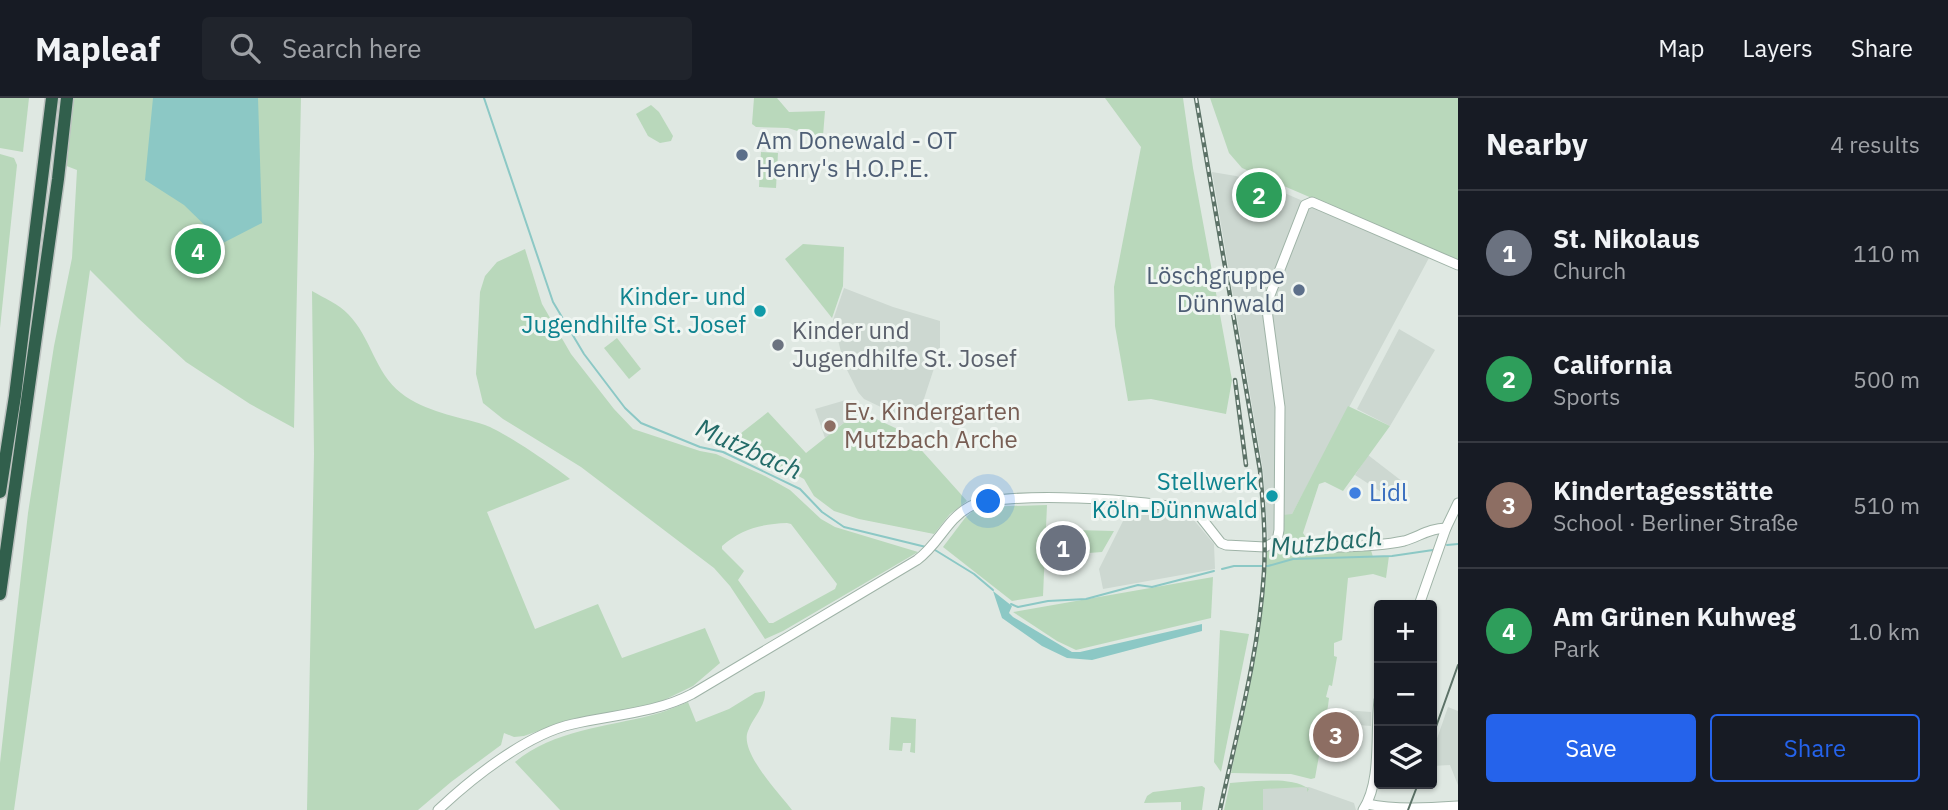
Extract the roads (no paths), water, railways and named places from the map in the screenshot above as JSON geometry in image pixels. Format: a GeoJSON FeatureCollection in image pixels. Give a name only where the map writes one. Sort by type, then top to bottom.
{"type":"FeatureCollection","features":[{"type":"Feature","properties":{"kind":"highway"},"geometry":{"type":"LineString","coordinates":[[0,492],[15,396],[52,98]]}},
{"type":"Feature","properties":{"kind":"highway"},"geometry":{"type":"LineString","coordinates":[[0,594],[67,98]]}},
{"type":"Feature","properties":{"kind":"main road"},"geometry":{"type":"LineString","coordinates":[[1277,541],[1280,407],[1267,310],[1270,295],[1303,209],[1308,202],[1458,265]]}},
{"type":"Feature","properties":{"kind":"main road"},"geometry":{"type":"LineString","coordinates":[[438,810],[471,782],[538,737],[572,724],[656,708],[680,700],[930,550],[960,513],[976,503],[993,500],[1126,500],[1191,511],[1226,545],[1265,547],[1277,541],[1295,546],[1377,543],[1402,541],[1436,528],[1446,528]]}},
{"type":"Feature","properties":{"kind":"main road"},"geometry":{"type":"LineString","coordinates":[[1421,600],[1446,528],[1458,503]]}},
{"type":"Feature","properties":{"kind":"main road"},"geometry":{"type":"LineString","coordinates":[[1377,726],[1373,782],[1365,807],[1410,809],[1458,806]]}},
{"type":"Feature","properties":{"kind":"water"},"geometry":{"type":"Polygon","coordinates":[[[153,98],[258,98],[262,223],[223,243],[184,205],[145,180],[153,98]]]}},
{"type":"Feature","properties":{"kind":"water"},"geometry":{"type":"Polygon","coordinates":[[[993,591],[1012,606],[1009,613],[1013,617],[1072,652],[1202,624],[1202,631],[1092,660],[1067,658],[1042,646],[1002,618],[993,591]]]}},
{"type":"Feature","properties":{"kind":"waterway","name":"Mutzbach"},"geometry":{"type":"LineString","coordinates":[[484,98],[553,302],[584,354],[625,408],[641,423],[700,447],[723,452],[800,489],[822,512],[844,527],[926,547]]}},
{"type":"Feature","properties":{"kind":"waterway","name":"Mutzbach"},"geometry":{"type":"LineString","coordinates":[[1447,545],[1458,544]]}},
{"type":"Feature","properties":{"kind":"waterway","name":"Mutzbach"},"geometry":{"type":"LineString","coordinates":[[935,550],[974,574],[993,590]]}},
{"type":"Feature","properties":{"kind":"waterway","name":"Mutzbach"},"geometry":{"type":"LineString","coordinates":[[1222,569],[1234,566],[1268,566],[1293,559],[1392,556],[1433,550]]}},
{"type":"Feature","properties":{"kind":"waterway","name":"Mutzbach"},"geometry":{"type":"LineString","coordinates":[[1011,604],[1018,607],[1048,601],[1086,599],[1138,585],[1152,587],[1214,571]]}},
{"type":"Feature","properties":{"kind":"tram line"},"geometry":{"type":"LineString","coordinates":[[1436,726],[1458,665]]}},
{"type":"Feature","properties":{"kind":"tram line"},"geometry":{"type":"LineString","coordinates":[[1408,810],[1416,789]]}},
{"type":"Feature","properties":{"kind":"railway"},"geometry":{"type":"LineString","coordinates":[[1196,98],[1260,470],[1264,534],[1264,572],[1257,632],[1220,810]]}},
{"type":"Feature","properties":{"kind":"railway"},"geometry":{"type":"LineString","coordinates":[[1235,380],[1246,465]]}},
{"type":"Feature","properties":{"kind":"place","name":"Am Donewald - OT Henry's H.O.P.E."},"geometry":{"type":"Point","coordinates":[742,155]}},
{"type":"Feature","properties":{"kind":"place","name":"California"},"geometry":{"type":"Point","coordinates":[1259,195]}},
{"type":"Feature","properties":{"kind":"place","name":"Am Grünen Kuhweg"},"geometry":{"type":"Point","coordinates":[198,251]}},
{"type":"Feature","properties":{"kind":"place","name":"Löschgruppe Dünnwald"},"geometry":{"type":"Point","coordinates":[1299,290]}},
{"type":"Feature","properties":{"kind":"place","name":"Kinder- und Jugendhilfe St. Josef"},"geometry":{"type":"Point","coordinates":[760,311]}},
{"type":"Feature","properties":{"kind":"place","name":"Kinder und Jugendhilfe St. Josef"},"geometry":{"type":"Point","coordinates":[778,345]}},
{"type":"Feature","properties":{"kind":"place","name":"Ev. Kindergarten Mutzbach Arche"},"geometry":{"type":"Point","coordinates":[830,426]}},
{"type":"Feature","properties":{"kind":"place","name":"Lidl"},"geometry":{"type":"Point","coordinates":[1355,493]}},
{"type":"Feature","properties":{"kind":"place","name":"Stellwerk Köln-Dünnwald"},"geometry":{"type":"Point","coordinates":[1272,496]}},
{"type":"Feature","properties":{"kind":"place","name":"St. Nikolaus"},"geometry":{"type":"Point","coordinates":[1063,548]}},
{"type":"Feature","properties":{"kind":"place","name":"Kindertagesstätte"},"geometry":{"type":"Point","coordinates":[1336,735]}}]}
